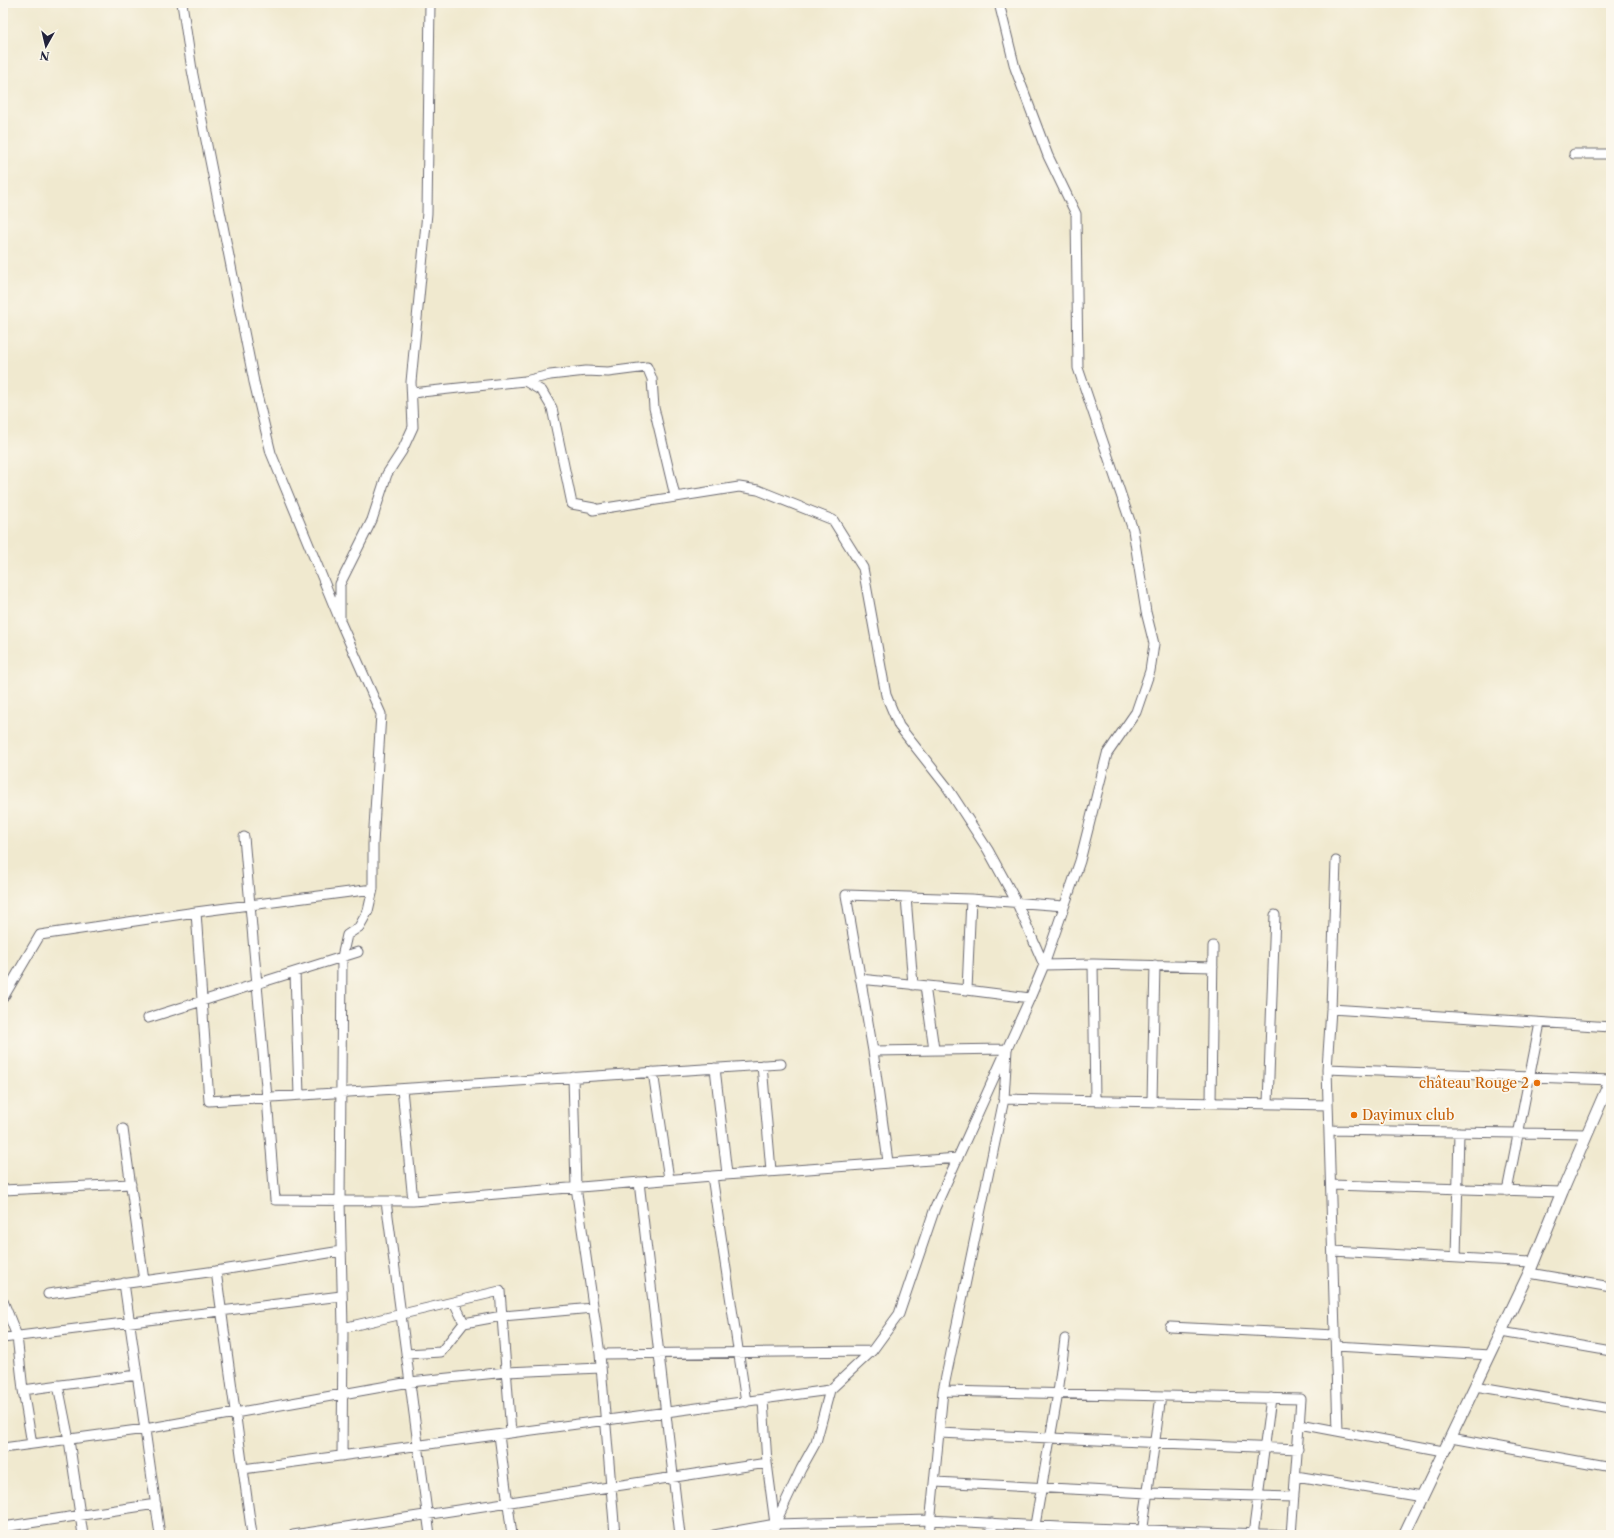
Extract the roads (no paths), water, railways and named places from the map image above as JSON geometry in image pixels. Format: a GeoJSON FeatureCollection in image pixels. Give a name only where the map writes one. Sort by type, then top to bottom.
{"type":"FeatureCollection","features":[{"type":"Feature","properties":{"kind":"street"},"geometry":{"type":"LineString","coordinates":[[182,3],[192,70],[254,382],[271,453],[340,621],[381,714],[373,844],[373,889],[368,911],[359,927],[347,935],[342,958],[340,1200],[341,1296],[343,1328],[341,1393],[342,1456]]}},
{"type":"Feature","properties":{"kind":"street"},"geometry":{"type":"LineString","coordinates":[[340,621],[340,584],[372,520],[388,474],[402,451],[413,427],[411,382],[427,213],[430,3]]}},
{"type":"Feature","properties":{"kind":"street"},"geometry":{"type":"LineString","coordinates":[[775,1524],[801,1469],[816,1442],[830,1390],[872,1351],[899,1314],[935,1208],[1044,965],[1080,861],[1107,754],[1136,712],[1150,671],[1154,644],[1146,612],[1133,530],[1078,368],[1076,214],[1048,156],[1018,75],[999,3]]}},
{"type":"Feature","properties":{"kind":"street"},"geometry":{"type":"LineString","coordinates":[[1574,154],[1611,154]]}},
{"type":"Feature","properties":{"kind":"street"},"geometry":{"type":"LineString","coordinates":[[412,393],[525,381],[550,375],[586,371],[608,372],[647,368],[652,379],[654,408],[675,496]]}},
{"type":"Feature","properties":{"kind":"street"},"geometry":{"type":"LineString","coordinates":[[525,381],[542,391],[552,408],[572,504],[594,508],[594,510],[739,487],[758,490],[833,520],[863,568],[886,694],[900,726],[947,787],[988,850],[1016,901],[1044,965]]}},
{"type":"Feature","properties":{"kind":"street"},"geometry":{"type":"LineString","coordinates":[[244,837],[275,1200],[413,1202],[727,1174],[958,1158]]}},
{"type":"Feature","properties":{"kind":"street"},"geometry":{"type":"LineString","coordinates":[[1336,861],[1331,1009],[1327,1069],[1338,1431]]}},
{"type":"Feature","properties":{"kind":"street"},"geometry":{"type":"LineString","coordinates":[[3,998],[40,935],[196,912],[373,889]]}},
{"type":"Feature","properties":{"kind":"street"},"geometry":{"type":"LineString","coordinates":[[888,1162],[873,1051],[846,895],[1016,901],[1064,906]]}},
{"type":"Feature","properties":{"kind":"street"},"geometry":{"type":"LineString","coordinates":[[906,897],[912,985]]}},
{"type":"Feature","properties":{"kind":"street"},"geometry":{"type":"LineString","coordinates":[[967,990],[971,899]]}},
{"type":"Feature","properties":{"kind":"street"},"geometry":{"type":"LineString","coordinates":[[196,912],[209,1101],[781,1064]]}},
{"type":"Feature","properties":{"kind":"street"},"geometry":{"type":"LineString","coordinates":[[1268,1103],[1275,915]]}},
{"type":"Feature","properties":{"kind":"street"},"geometry":{"type":"LineString","coordinates":[[1211,1103],[1213,946]]}},
{"type":"Feature","properties":{"kind":"street"},"geometry":{"type":"LineString","coordinates":[[148,1018],[358,952]]}},
{"type":"Feature","properties":{"kind":"street"},"geometry":{"type":"LineString","coordinates":[[1044,965],[1093,964],[1213,967]]}},
{"type":"Feature","properties":{"kind":"street"},"geometry":{"type":"LineString","coordinates":[[1093,964],[1095,1100]]}},
{"type":"Feature","properties":{"kind":"street"},"geometry":{"type":"LineString","coordinates":[[1152,1102],[1155,965]]}},
{"type":"Feature","properties":{"kind":"street"},"geometry":{"type":"LineString","coordinates":[[295,972],[299,1095]]}},
{"type":"Feature","properties":{"kind":"street"},"geometry":{"type":"LineString","coordinates":[[860,980],[967,990],[1030,998]]}},
{"type":"Feature","properties":{"kind":"street"},"geometry":{"type":"LineString","coordinates":[[924,986],[934,1050]]}},
{"type":"Feature","properties":{"kind":"street"},"geometry":{"type":"LineString","coordinates":[[1331,1009],[1611,1028]]}},
{"type":"Feature","properties":{"kind":"street"},"geometry":{"type":"LineString","coordinates":[[1507,1191],[1540,1023]]}},
{"type":"Feature","properties":{"kind":"street"},"geometry":{"type":"LineString","coordinates":[[873,1051],[1007,1049]]}},
{"type":"Feature","properties":{"kind":"street"},"geometry":{"type":"LineString","coordinates":[[929,1535],[943,1391],[1004,1099],[1007,1049]]}},
{"type":"Feature","properties":{"kind":"street"},"geometry":{"type":"LineString","coordinates":[[762,1065],[771,1171]]}},
{"type":"Feature","properties":{"kind":"street"},"geometry":{"type":"LineString","coordinates":[[714,1068],[727,1174]]}},
{"type":"Feature","properties":{"kind":"street"},"geometry":{"type":"LineString","coordinates":[[1327,1069],[1611,1079],[1529,1272],[1404,1535]]}},
{"type":"Feature","properties":{"kind":"street"},"geometry":{"type":"LineString","coordinates":[[652,1072],[669,1179]]}},
{"type":"Feature","properties":{"kind":"street"},"geometry":{"type":"LineString","coordinates":[[573,1077],[576,1187],[600,1354],[615,1535]]}},
{"type":"Feature","properties":{"kind":"street"},"geometry":{"type":"LineString","coordinates":[[402,1089],[413,1202]]}},
{"type":"Feature","properties":{"kind":"street"},"geometry":{"type":"LineString","coordinates":[[1004,1099],[1328,1105]]}},
{"type":"Feature","properties":{"kind":"street"},"geometry":{"type":"LineString","coordinates":[[123,1129],[144,1280]]}},
{"type":"Feature","properties":{"kind":"street"},"geometry":{"type":"LineString","coordinates":[[1329,1130],[1587,1134]]}},
{"type":"Feature","properties":{"kind":"street"},"geometry":{"type":"LineString","coordinates":[[1456,1258],[1459,1132]]}},
{"type":"Feature","properties":{"kind":"street"},"geometry":{"type":"LineString","coordinates":[[712,1176],[746,1402]]}},
{"type":"Feature","properties":{"kind":"street"},"geometry":{"type":"LineString","coordinates":[[640,1182],[672,1477],[680,1535]]}},
{"type":"Feature","properties":{"kind":"street"},"geometry":{"type":"LineString","coordinates":[[3,1190],[131,1184]]}},
{"type":"Feature","properties":{"kind":"street"},"geometry":{"type":"LineString","coordinates":[[1331,1185],[1562,1192]]}},
{"type":"Feature","properties":{"kind":"street"},"geometry":{"type":"LineString","coordinates":[[386,1201],[430,1535]]}},
{"type":"Feature","properties":{"kind":"street"},"geometry":{"type":"LineString","coordinates":[[48,1294],[216,1271],[341,1251]]}},
{"type":"Feature","properties":{"kind":"street"},"geometry":{"type":"LineString","coordinates":[[1333,1252],[1533,1262]]}},
{"type":"Feature","properties":{"kind":"street"},"geometry":{"type":"LineString","coordinates":[[216,1271],[252,1535]]}},
{"type":"Feature","properties":{"kind":"street"},"geometry":{"type":"LineString","coordinates":[[1529,1272],[1611,1287]]}},
{"type":"Feature","properties":{"kind":"street"},"geometry":{"type":"LineString","coordinates":[[124,1283],[160,1535]]}},
{"type":"Feature","properties":{"kind":"street"},"geometry":{"type":"LineString","coordinates":[[343,1328],[500,1291],[511,1433]]}},
{"type":"Feature","properties":{"kind":"street"},"geometry":{"type":"LineString","coordinates":[[3,1338],[341,1296]]}},
{"type":"Feature","properties":{"kind":"street"},"geometry":{"type":"LineString","coordinates":[[3,1301],[17,1336],[23,1390],[32,1444]]}},
{"type":"Feature","properties":{"kind":"street"},"geometry":{"type":"LineString","coordinates":[[454,1302],[464,1323]]}},
{"type":"Feature","properties":{"kind":"street"},"geometry":{"type":"LineString","coordinates":[[406,1354],[440,1352],[464,1323],[502,1316],[593,1308]]}},
{"type":"Feature","properties":{"kind":"street"},"geometry":{"type":"LineString","coordinates":[[1170,1327],[1335,1335]]}},
{"type":"Feature","properties":{"kind":"street"},"geometry":{"type":"LineString","coordinates":[[1501,1332],[1611,1351]]}},
{"type":"Feature","properties":{"kind":"street"},"geometry":{"type":"LineString","coordinates":[[1035,1525],[1051,1438],[1065,1339]]}},
{"type":"Feature","properties":{"kind":"street"},"geometry":{"type":"LineString","coordinates":[[1336,1346],[1490,1355]]}},
{"type":"Feature","properties":{"kind":"street"},"geometry":{"type":"LineString","coordinates":[[600,1354],[872,1351]]}},
{"type":"Feature","properties":{"kind":"street"},"geometry":{"type":"LineString","coordinates":[[3,1448],[145,1429],[341,1393],[410,1382],[506,1372],[601,1368]]}},
{"type":"Feature","properties":{"kind":"street"},"geometry":{"type":"LineString","coordinates":[[23,1390],[137,1376]]}},
{"type":"Feature","properties":{"kind":"street"},"geometry":{"type":"LineString","coordinates":[[58,1385],[83,1535]]}},
{"type":"Feature","properties":{"kind":"street"},"geometry":{"type":"LineString","coordinates":[[1475,1386],[1611,1409]]}},
{"type":"Feature","properties":{"kind":"street"},"geometry":{"type":"LineString","coordinates":[[243,1469],[830,1390]]}},
{"type":"Feature","properties":{"kind":"street"},"geometry":{"type":"LineString","coordinates":[[714,1535],[775,1524],[930,1520],[1035,1525],[1061,1531],[1292,1535],[1301,1399],[943,1391]]}},
{"type":"Feature","properties":{"kind":"street"},"geometry":{"type":"LineString","coordinates":[[1142,1532],[1161,1396]]}},
{"type":"Feature","properties":{"kind":"street"},"geometry":{"type":"LineString","coordinates":[[1253,1534],[1271,1398]]}},
{"type":"Feature","properties":{"kind":"street"},"geometry":{"type":"LineString","coordinates":[[763,1400],[766,1463],[775,1524],[775,1535]]}},
{"type":"Feature","properties":{"kind":"street"},"geometry":{"type":"LineString","coordinates":[[1300,1424],[1443,1451]]}},
{"type":"Feature","properties":{"kind":"street"},"geometry":{"type":"LineString","coordinates":[[939,1433],[1298,1449]]}},
{"type":"Feature","properties":{"kind":"street"},"geometry":{"type":"LineString","coordinates":[[499,1435],[512,1535]]}},
{"type":"Feature","properties":{"kind":"street"},"geometry":{"type":"LineString","coordinates":[[1451,1438],[1611,1467]]}},
{"type":"Feature","properties":{"kind":"street"},"geometry":{"type":"LineString","coordinates":[[293,1535],[766,1463]]}},
{"type":"Feature","properties":{"kind":"street"},"geometry":{"type":"LineString","coordinates":[[1296,1476],[1422,1497]]}},
{"type":"Feature","properties":{"kind":"street"},"geometry":{"type":"LineString","coordinates":[[935,1482],[1148,1493],[1294,1497]]}},
{"type":"Feature","properties":{"kind":"street"},"geometry":{"type":"LineString","coordinates":[[3,1526],[156,1504]]}},
{"type":"Feature","properties":{"kind":"street"},"geometry":{"type":"LineString","coordinates":[[992,1523],[992,1535]]}},
{"type":"Feature","properties":{"kind":"place","name":"château Rouge 2"},"geometry":{"type":"Point","coordinates":[1537,1083]}},
{"type":"Feature","properties":{"kind":"place","name":"Dayimux club"},"geometry":{"type":"Point","coordinates":[1354,1115]}}]}
